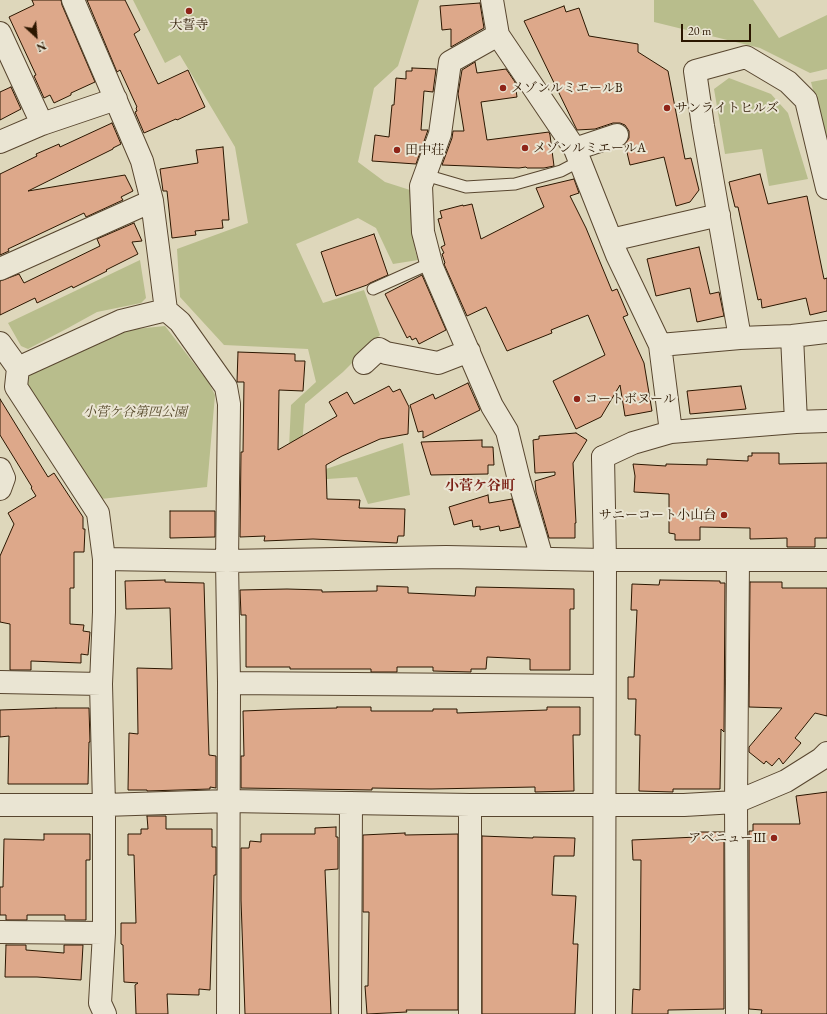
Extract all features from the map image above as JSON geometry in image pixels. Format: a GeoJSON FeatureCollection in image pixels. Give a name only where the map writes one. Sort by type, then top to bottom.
{"type":"FeatureCollection","features":[{"type":"Feature","properties":{"kind":"street"},"geometry":{"type":"LineString","coordinates":[[73,0],[142,161],[152,201],[166,310],[180,322],[226,387],[229,404],[227,561],[229,683],[228,1014]]}},
{"type":"Feature","properties":{"kind":"street"},"geometry":{"type":"LineString","coordinates":[[492,0],[498,36],[578,155],[611,240],[660,345],[671,432]]}},
{"type":"Feature","properties":{"kind":"street"},"geometry":{"type":"LineString","coordinates":[[0,33],[42,124]]}},
{"type":"Feature","properties":{"kind":"street"},"geometry":{"type":"LineString","coordinates":[[498,36],[450,62],[440,134],[421,186],[423,232],[430,263],[492,406],[507,431],[519,480],[542,558]]}},
{"type":"Feature","properties":{"kind":"street"},"geometry":{"type":"LineString","coordinates":[[740,338],[703,126],[695,71],[746,57],[788,82],[806,100],[827,188]]}},
{"type":"Feature","properties":{"kind":"street"},"geometry":{"type":"LineString","coordinates":[[0,142],[42,124],[116,99]]}},
{"type":"Feature","properties":{"kind":"street"},"geometry":{"type":"LineString","coordinates":[[578,155],[617,136]]}},
{"type":"Feature","properties":{"kind":"street"},"geometry":{"type":"LineString","coordinates":[[0,269],[152,201]]}},
{"type":"Feature","properties":{"kind":"street"},"geometry":{"type":"LineString","coordinates":[[611,240],[719,215]]}},
{"type":"Feature","properties":{"kind":"street"},"geometry":{"type":"LineString","coordinates":[[18,368],[121,321],[166,310]]}},
{"type":"Feature","properties":{"kind":"street"},"geometry":{"type":"LineString","coordinates":[[660,345],[740,338],[792,336],[827,332]]}},
{"type":"Feature","properties":{"kind":"street"},"geometry":{"type":"LineString","coordinates":[[792,336],[796,422]]}},
{"type":"Feature","properties":{"kind":"street"},"geometry":{"type":"LineString","coordinates":[[0,343],[18,368],[16,387],[98,513],[104,559],[104,612],[100,684],[104,805],[104,933],[100,1004],[105,1014]]}},
{"type":"Feature","properties":{"kind":"street"},"geometry":{"type":"LineString","coordinates":[[364,364],[379,349],[386,353],[438,363],[469,351]]}},
{"type":"Feature","properties":{"kind":"street"},"geometry":{"type":"LineString","coordinates":[[604,1014],[605,560],[603,457],[633,443],[671,432],[827,421]]}},
{"type":"Feature","properties":{"kind":"street"},"geometry":{"type":"LineString","coordinates":[[0,469],[4,478],[0,489]]}},
{"type":"Feature","properties":{"kind":"street"},"geometry":{"type":"LineString","coordinates":[[104,559],[227,561],[446,557],[605,560],[827,560]]}},
{"type":"Feature","properties":{"kind":"street"},"geometry":{"type":"LineString","coordinates":[[738,560],[736,802],[738,1014]]}},
{"type":"Feature","properties":{"kind":"street"},"geometry":{"type":"LineString","coordinates":[[0,682],[100,684]]}},
{"type":"Feature","properties":{"kind":"street"},"geometry":{"type":"LineString","coordinates":[[229,683],[604,686]]}},
{"type":"Feature","properties":{"kind":"street"},"geometry":{"type":"LineString","coordinates":[[0,804],[104,805],[228,801],[470,806],[684,805],[736,802],[786,781],[821,759],[827,752]]}},
{"type":"Feature","properties":{"kind":"street"},"geometry":{"type":"LineString","coordinates":[[350,1014],[351,804]]}},
{"type":"Feature","properties":{"kind":"street"},"geometry":{"type":"LineString","coordinates":[[470,806],[470,1014]]}},
{"type":"Feature","properties":{"kind":"street"},"geometry":{"type":"LineString","coordinates":[[0,932],[104,933]]}},
{"type":"Feature","properties":{"kind":"lane"},"geometry":{"type":"LineString","coordinates":[[425,175],[466,187],[515,184],[561,171],[578,155]]}},
{"type":"Feature","properties":{"kind":"lane"},"geometry":{"type":"LineString","coordinates":[[373,289],[430,263]]}},
{"type":"Feature","properties":{"kind":"green space"},"geometry":{"type":"Polygon","coordinates":[[[133,0],[419,0],[398,66],[374,88],[358,162],[385,182],[410,190],[415,250],[418,260],[393,264],[376,228],[358,218],[296,244],[323,303],[364,290],[380,335],[343,372],[305,404],[302,447],[314,473],[403,443],[410,495],[368,504],[357,477],[298,481],[289,448],[291,405],[316,382],[308,349],[224,345],[180,297],[177,249],[248,223],[235,147],[180,55],[165,63],[133,0]]]}},
{"type":"Feature","properties":{"kind":"green space"},"geometry":{"type":"Polygon","coordinates":[[[654,0],[753,0],[779,38],[827,15],[827,69],[810,73],[760,48],[654,22],[654,0]]]}},
{"type":"Feature","properties":{"kind":"green space"},"geometry":{"type":"Polygon","coordinates":[[[729,78],[771,94],[788,113],[808,179],[769,186],[762,149],[725,154],[714,89],[729,78]]]}},
{"type":"Feature","properties":{"kind":"green space"},"geometry":{"type":"Polygon","coordinates":[[[827,79],[827,144],[811,82],[827,79]]]}},
{"type":"Feature","properties":{"kind":"green space"},"geometry":{"type":"Polygon","coordinates":[[[140,260],[146,298],[141,303],[97,312],[28,349],[21,346],[8,323],[140,260]]]}},
{"type":"Feature","properties":{"kind":"green space","name":"小菅ケ谷第四公園"},"geometry":{"type":"Polygon","coordinates":[[[165,326],[209,383],[215,395],[207,487],[101,499],[27,388],[30,372],[126,330],[165,326]]]}},
{"type":"Feature","properties":{"kind":"building"},"geometry":{"type":"Polygon","coordinates":[[[32,0],[61,0],[95,82],[54,103],[50,95],[44,98],[34,76],[36,75],[9,17],[34,5],[32,0]]]}},
{"type":"Feature","properties":{"kind":"building"},"geometry":{"type":"Polygon","coordinates":[[[87,0],[125,0],[140,30],[134,34],[158,84],[188,70],[205,107],[144,133],[135,112],[137,111],[137,107],[120,70],[117,72],[87,0]]]}},
{"type":"Feature","properties":{"kind":"building"},"geometry":{"type":"Polygon","coordinates":[[[480,3],[484,28],[451,47],[451,29],[442,30],[440,6],[480,3]]]}},
{"type":"Feature","properties":{"kind":"building"},"geometry":{"type":"Polygon","coordinates":[[[564,6],[566,12],[579,8],[589,36],[638,44],[638,52],[668,71],[685,159],[691,158],[699,190],[690,202],[676,206],[664,157],[630,165],[625,144],[629,138],[629,131],[625,125],[613,123],[595,129],[577,130],[524,21],[564,6]]]}},
{"type":"Feature","properties":{"kind":"building"},"geometry":{"type":"Polygon","coordinates":[[[475,62],[477,73],[506,69],[515,82],[517,97],[481,102],[487,140],[549,132],[554,166],[544,168],[519,168],[442,165],[452,138],[453,131],[464,131],[458,94],[462,70],[475,62]]]}},
{"type":"Feature","properties":{"kind":"building"},"geometry":{"type":"Polygon","coordinates":[[[412,68],[436,69],[433,92],[424,91],[421,130],[428,130],[416,164],[372,161],[375,135],[389,137],[396,78],[406,79],[406,71],[412,71],[412,68]]]}},
{"type":"Feature","properties":{"kind":"building"},"geometry":{"type":"Polygon","coordinates":[[[11,87],[21,109],[0,120],[0,92],[11,87]]]}},
{"type":"Feature","properties":{"kind":"building"},"geometry":{"type":"Polygon","coordinates":[[[112,123],[121,144],[28,191],[125,175],[133,191],[121,197],[123,200],[86,217],[84,213],[8,249],[9,251],[0,255],[0,174],[37,156],[36,154],[59,144],[60,147],[112,123]]]}},
{"type":"Feature","properties":{"kind":"building"},"geometry":{"type":"Polygon","coordinates":[[[223,147],[229,220],[222,220],[223,228],[195,231],[196,235],[172,238],[167,191],[163,191],[160,169],[198,163],[196,150],[223,147]]]}},
{"type":"Feature","properties":{"kind":"building"},"geometry":{"type":"Polygon","coordinates":[[[760,174],[768,204],[807,196],[824,279],[827,278],[827,311],[810,315],[806,298],[762,308],[761,299],[758,300],[738,207],[735,207],[729,182],[760,174]]]}},
{"type":"Feature","properties":{"kind":"building"},"geometry":{"type":"Polygon","coordinates":[[[574,179],[579,193],[570,196],[586,228],[612,291],[617,289],[628,315],[623,317],[644,363],[652,411],[625,416],[620,385],[601,417],[576,429],[553,381],[605,355],[588,315],[551,330],[552,333],[507,351],[486,307],[467,316],[444,264],[442,254],[444,253],[441,247],[445,245],[438,219],[442,218],[440,211],[472,204],[481,239],[544,207],[536,188],[574,179]]]}},
{"type":"Feature","properties":{"kind":"building"},"geometry":{"type":"Polygon","coordinates":[[[134,223],[142,241],[132,242],[138,254],[73,288],[72,286],[37,303],[35,298],[0,315],[0,281],[19,274],[24,283],[100,246],[97,239],[134,223]]]}},
{"type":"Feature","properties":{"kind":"building"},"geometry":{"type":"Polygon","coordinates":[[[374,234],[388,275],[367,285],[336,296],[321,252],[374,234]]]}},
{"type":"Feature","properties":{"kind":"building"},"geometry":{"type":"Polygon","coordinates":[[[699,247],[710,294],[719,292],[724,316],[697,322],[690,288],[656,296],[647,259],[699,247]]]}},
{"type":"Feature","properties":{"kind":"building"},"geometry":{"type":"Polygon","coordinates":[[[422,275],[446,330],[419,344],[416,338],[412,340],[410,336],[407,338],[385,294],[422,275]]]}},
{"type":"Feature","properties":{"kind":"building"},"geometry":{"type":"Polygon","coordinates":[[[238,352],[295,354],[295,361],[305,361],[303,391],[279,390],[278,450],[337,416],[329,402],[347,392],[354,404],[389,386],[393,392],[400,389],[409,407],[408,434],[380,439],[326,465],[327,499],[360,500],[359,508],[405,509],[404,536],[398,536],[397,543],[313,539],[264,541],[265,536],[240,537],[244,382],[237,382],[238,352]]]}},
{"type":"Feature","properties":{"kind":"building"},"geometry":{"type":"Polygon","coordinates":[[[468,383],[480,410],[423,438],[423,431],[418,432],[410,405],[433,394],[435,399],[468,383]]]}},
{"type":"Feature","properties":{"kind":"building"},"geometry":{"type":"Polygon","coordinates":[[[741,386],[746,409],[690,414],[687,391],[741,386]]]}},
{"type":"Feature","properties":{"kind":"building"},"geometry":{"type":"Polygon","coordinates":[[[0,399],[48,477],[54,473],[83,517],[83,529],[85,529],[84,552],[74,552],[74,588],[70,588],[70,624],[84,625],[83,631],[90,632],[88,655],[81,654],[81,663],[31,661],[31,670],[10,670],[10,624],[0,622],[0,556],[14,524],[8,513],[36,496],[0,435],[0,399]]]}},
{"type":"Feature","properties":{"kind":"building"},"geometry":{"type":"Polygon","coordinates":[[[576,433],[587,440],[573,463],[576,523],[575,538],[549,538],[536,492],[535,481],[555,475],[555,472],[535,473],[533,440],[539,439],[539,436],[576,433]]]}},
{"type":"Feature","properties":{"kind":"building"},"geometry":{"type":"Polygon","coordinates":[[[482,440],[482,447],[493,447],[494,465],[488,465],[488,474],[431,475],[421,442],[482,440]]]}},
{"type":"Feature","properties":{"kind":"building"},"geometry":{"type":"Polygon","coordinates":[[[752,453],[779,453],[779,464],[827,463],[827,538],[815,538],[815,547],[787,547],[787,538],[750,539],[750,528],[700,527],[700,540],[675,540],[675,534],[669,533],[669,494],[634,492],[635,476],[633,464],[666,466],[666,464],[707,465],[707,459],[748,461],[748,456],[752,456],[752,453]]]}},
{"type":"Feature","properties":{"kind":"building"},"geometry":{"type":"Polygon","coordinates":[[[488,495],[489,503],[512,499],[520,527],[500,531],[499,526],[480,530],[480,526],[473,527],[472,520],[454,525],[449,507],[488,495]]]}},
{"type":"Feature","properties":{"kind":"building"},"geometry":{"type":"Polygon","coordinates":[[[170,511],[215,511],[215,537],[170,538],[170,511]]]}},
{"type":"Feature","properties":{"kind":"building"},"geometry":{"type":"Polygon","coordinates":[[[165,580],[165,582],[204,583],[209,755],[216,756],[216,788],[210,787],[210,789],[147,791],[128,790],[129,733],[138,734],[137,668],[172,669],[170,608],[126,609],[125,581],[165,580]]]}},
{"type":"Feature","properties":{"kind":"building"},"geometry":{"type":"Polygon","coordinates":[[[660,580],[720,581],[720,583],[725,583],[724,732],[721,729],[720,789],[673,789],[673,792],[639,791],[640,735],[635,735],[636,699],[628,699],[628,677],[634,677],[637,610],[631,610],[632,584],[659,585],[660,580]]]}},
{"type":"Feature","properties":{"kind":"building"},"geometry":{"type":"Polygon","coordinates":[[[750,582],[782,582],[782,588],[827,588],[827,716],[815,713],[795,738],[801,743],[783,764],[779,758],[772,766],[766,761],[764,764],[749,752],[749,747],[782,708],[749,707],[750,582]]]}},
{"type":"Feature","properties":{"kind":"building"},"geometry":{"type":"Polygon","coordinates":[[[377,586],[408,587],[408,593],[475,596],[476,587],[574,589],[574,609],[570,609],[570,670],[530,670],[530,659],[487,657],[486,669],[471,669],[471,672],[433,671],[433,667],[397,667],[397,672],[371,672],[371,669],[290,669],[290,667],[246,667],[246,615],[241,615],[240,590],[287,589],[322,590],[322,592],[377,591],[377,586]]]}},
{"type":"Feature","properties":{"kind":"building"},"geometry":{"type":"Polygon","coordinates":[[[371,707],[371,711],[433,711],[433,709],[457,709],[457,713],[547,710],[547,707],[580,707],[580,735],[573,735],[574,791],[535,792],[535,787],[431,789],[372,788],[372,790],[241,788],[241,756],[244,756],[243,711],[371,707]]]}},
{"type":"Feature","properties":{"kind":"building"},"geometry":{"type":"Polygon","coordinates":[[[89,708],[90,742],[88,784],[8,784],[9,736],[0,737],[0,710],[89,708]]]}},
{"type":"Feature","properties":{"kind":"building"},"geometry":{"type":"Polygon","coordinates":[[[827,792],[827,1014],[761,1014],[762,1010],[749,1009],[749,831],[753,831],[753,824],[800,824],[796,796],[827,792]]]}},
{"type":"Feature","properties":{"kind":"building"},"geometry":{"type":"Polygon","coordinates":[[[147,816],[166,816],[166,829],[212,829],[212,847],[216,847],[210,990],[199,989],[199,995],[167,994],[168,1014],[136,1014],[135,985],[138,983],[124,982],[121,923],[136,923],[134,855],[128,855],[128,834],[141,834],[141,829],[148,829],[147,816]]]}},
{"type":"Feature","properties":{"kind":"building"},"geometry":{"type":"Polygon","coordinates":[[[336,827],[336,837],[338,837],[338,869],[325,870],[331,1014],[245,1014],[241,900],[241,848],[249,848],[250,841],[261,842],[261,834],[315,834],[315,828],[336,827]]]}},
{"type":"Feature","properties":{"kind":"building"},"geometry":{"type":"Polygon","coordinates":[[[697,832],[724,832],[724,1009],[668,1010],[668,1014],[632,1014],[633,989],[640,990],[641,860],[633,860],[632,840],[697,837],[697,832]]]}},
{"type":"Feature","properties":{"kind":"building"},"geometry":{"type":"Polygon","coordinates":[[[405,833],[405,835],[458,834],[458,1010],[406,1010],[407,1012],[367,1014],[365,986],[368,986],[369,912],[363,912],[363,835],[405,833]]]}},
{"type":"Feature","properties":{"kind":"building"},"geometry":{"type":"Polygon","coordinates":[[[44,834],[90,834],[90,860],[86,860],[86,920],[65,920],[65,915],[27,915],[27,920],[6,920],[6,915],[0,915],[0,887],[3,887],[4,839],[44,840],[44,834]]]}},
{"type":"Feature","properties":{"kind":"building"},"geometry":{"type":"Polygon","coordinates":[[[482,836],[575,838],[574,856],[554,856],[552,895],[576,896],[573,944],[578,944],[575,1014],[482,1014],[482,836]]]}},
{"type":"Feature","properties":{"kind":"building"},"geometry":{"type":"Polygon","coordinates":[[[6,945],[26,945],[26,950],[64,953],[64,945],[83,945],[81,980],[37,977],[5,977],[6,945]]]}},
{"type":"Feature","properties":{"kind":"place","name":"大誓寺"},"geometry":{"type":"Point","coordinates":[189,11]}},
{"type":"Feature","properties":{"kind":"place","name":"メゾンルミエールB"},"geometry":{"type":"Point","coordinates":[503,88]}},
{"type":"Feature","properties":{"kind":"place","name":"サンライトヒルズ"},"geometry":{"type":"Point","coordinates":[667,108]}},
{"type":"Feature","properties":{"kind":"place","name":"メゾンルミエールA"},"geometry":{"type":"Point","coordinates":[525,148]}},
{"type":"Feature","properties":{"kind":"place","name":"田中荘"},"geometry":{"type":"Point","coordinates":[397,150]}},
{"type":"Feature","properties":{"kind":"place","name":"コートボヌール"},"geometry":{"type":"Point","coordinates":[577,399]}},
{"type":"Feature","properties":{"kind":"place","name":"サニーコート小山台"},"geometry":{"type":"Point","coordinates":[724,515]}},
{"type":"Feature","properties":{"kind":"place","name":"アベニューⅢ"},"geometry":{"type":"Point","coordinates":[774,838]}},
{"type":"Feature","properties":{"kind":"district","name":"小菅ケ谷町"},"geometry":{"type":"Point","coordinates":[480,486]}}]}
